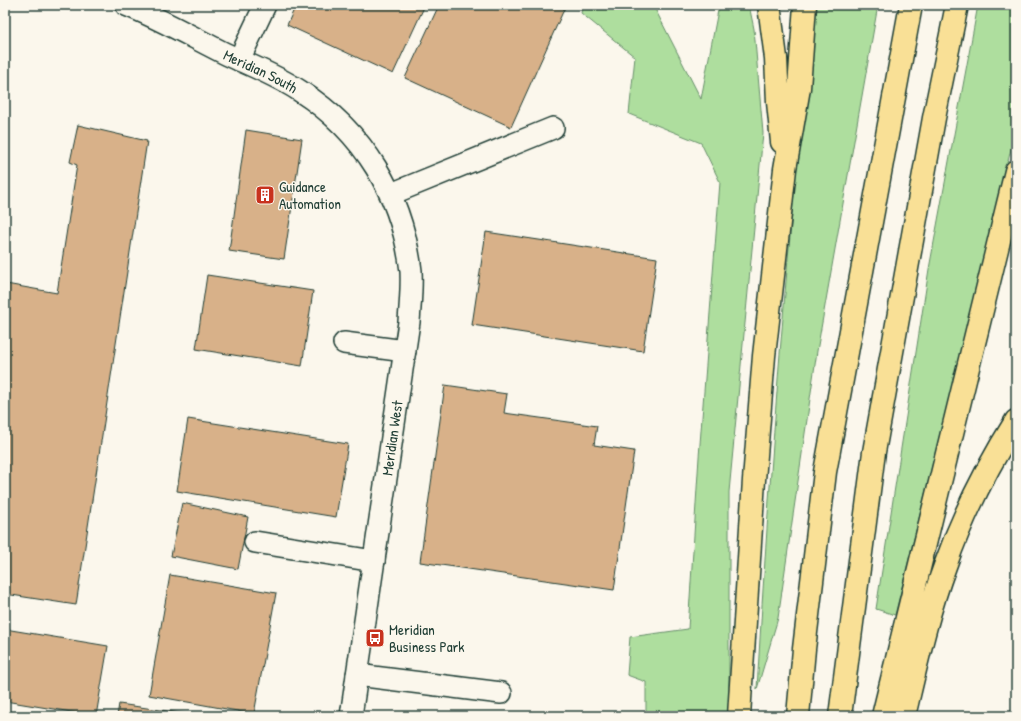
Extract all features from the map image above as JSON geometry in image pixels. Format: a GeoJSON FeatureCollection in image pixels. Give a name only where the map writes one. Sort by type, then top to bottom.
{"type":"FeatureCollection","features":[{"type":"Feature","properties":{"kind":"highway"},"geometry":{"type":"LineString","coordinates":[[769,5],[776,58],[778,102],[785,169]]}},
{"type":"Feature","properties":{"kind":"highway"},"geometry":{"type":"LineString","coordinates":[[739,716],[754,480],[764,356],[785,169],[799,88],[805,5]]}},
{"type":"Feature","properties":{"kind":"highway"},"geometry":{"type":"LineString","coordinates":[[798,716],[804,649],[825,472],[911,5]]}},
{"type":"Feature","properties":{"kind":"highway"},"geometry":{"type":"LineString","coordinates":[[840,716],[874,452],[934,118],[957,5]]}},
{"type":"Feature","properties":{"kind":"highway"},"geometry":{"type":"LineString","coordinates":[[883,716],[1016,171]]}},
{"type":"Feature","properties":{"kind":"highway"},"geometry":{"type":"LineString","coordinates":[[904,716],[944,566],[966,513],[991,463],[1016,421]]}},
{"type":"Feature","properties":{"kind":"highway"},"geometry":{"type":"LineString","coordinates":[[744,644],[749,716]]}},
{"type":"Feature","properties":{"kind":"street","name":"Meridian South"},"geometry":{"type":"LineString","coordinates":[[126,5],[300,91],[340,122],[374,165]]}},
{"type":"Feature","properties":{"kind":"street"},"geometry":{"type":"LineString","coordinates":[[239,60],[265,5]]}},
{"type":"Feature","properties":{"kind":"street"},"geometry":{"type":"LineString","coordinates":[[392,194],[553,128]]}},
{"type":"Feature","properties":{"kind":"street","name":"Meridian West"},"geometry":{"type":"LineString","coordinates":[[351,716],[409,322],[411,272],[402,226],[392,194],[374,165]]}},
{"type":"Feature","properties":{"kind":"street"},"geometry":{"type":"LineString","coordinates":[[344,343],[405,351]]}},
{"type":"Feature","properties":{"kind":"street"},"geometry":{"type":"LineString","coordinates":[[255,542],[374,561]]}},
{"type":"Feature","properties":{"kind":"street"},"geometry":{"type":"LineString","coordinates":[[357,675],[501,693]]}},
{"type":"Feature","properties":{"kind":"green space"},"geometry":{"type":"Polygon","coordinates":[[[583,5],[653,5],[701,99],[719,5],[749,5],[754,29],[763,133],[729,492],[729,716],[646,716],[646,682],[627,675],[630,637],[688,629],[699,457],[720,182],[701,143],[629,114],[635,57],[581,13],[583,5]]]}},
{"type":"Feature","properties":{"kind":"green space"},"geometry":{"type":"Polygon","coordinates":[[[813,5],[878,5],[817,351],[778,618],[757,689],[780,347],[813,5]]]}},
{"type":"Feature","properties":{"kind":"green space"},"geometry":{"type":"Polygon","coordinates":[[[978,5],[1016,5],[1016,129],[895,615],[876,609],[929,269],[978,5]]]}},
{"type":"Feature","properties":{"kind":"building"},"geometry":{"type":"Polygon","coordinates":[[[296,5],[425,5],[393,74],[287,25],[296,5]]]}},
{"type":"Feature","properties":{"kind":"building"},"geometry":{"type":"Polygon","coordinates":[[[439,5],[566,5],[511,127],[405,78],[439,5]]]}},
{"type":"Feature","properties":{"kind":"building"},"geometry":{"type":"Polygon","coordinates":[[[78,125],[147,141],[76,605],[5,594],[5,290],[6,284],[57,293],[77,165],[70,162],[78,125]]]}},
{"type":"Feature","properties":{"kind":"building","name":"Guidance Automation"},"geometry":{"type":"Polygon","coordinates":[[[246,130],[302,139],[284,259],[229,251],[246,130]]]}},
{"type":"Feature","properties":{"kind":"building"},"geometry":{"type":"Polygon","coordinates":[[[486,232],[657,258],[643,351],[472,325],[486,232]]]}},
{"type":"Feature","properties":{"kind":"building"},"geometry":{"type":"Polygon","coordinates":[[[207,275],[313,291],[302,366],[196,349],[207,275]]]}},
{"type":"Feature","properties":{"kind":"building"},"geometry":{"type":"Polygon","coordinates":[[[445,385],[507,394],[504,413],[597,426],[594,445],[634,451],[614,590],[420,562],[445,385]]]}},
{"type":"Feature","properties":{"kind":"building"},"geometry":{"type":"Polygon","coordinates":[[[188,419],[348,444],[336,517],[177,491],[188,419]]]}},
{"type":"Feature","properties":{"kind":"building"},"geometry":{"type":"Polygon","coordinates":[[[182,503],[248,517],[238,569],[171,556],[182,503]]]}},
{"type":"Feature","properties":{"kind":"building"},"geometry":{"type":"Polygon","coordinates":[[[170,575],[276,593],[254,714],[149,695],[170,575]]]}},
{"type":"Feature","properties":{"kind":"building"},"geometry":{"type":"Polygon","coordinates":[[[5,629],[108,646],[96,716],[5,701],[5,629]]]}},
{"type":"Feature","properties":{"kind":"building"},"geometry":{"type":"Polygon","coordinates":[[[119,704],[202,716],[117,716],[119,704]]]}},
{"type":"Feature","properties":{"kind":"place","name":"Guidance Automation"},"geometry":{"type":"Point","coordinates":[265,195]}},
{"type":"Feature","properties":{"kind":"place","name":"Meridian Business Park"},"geometry":{"type":"Point","coordinates":[375,638]}}]}
